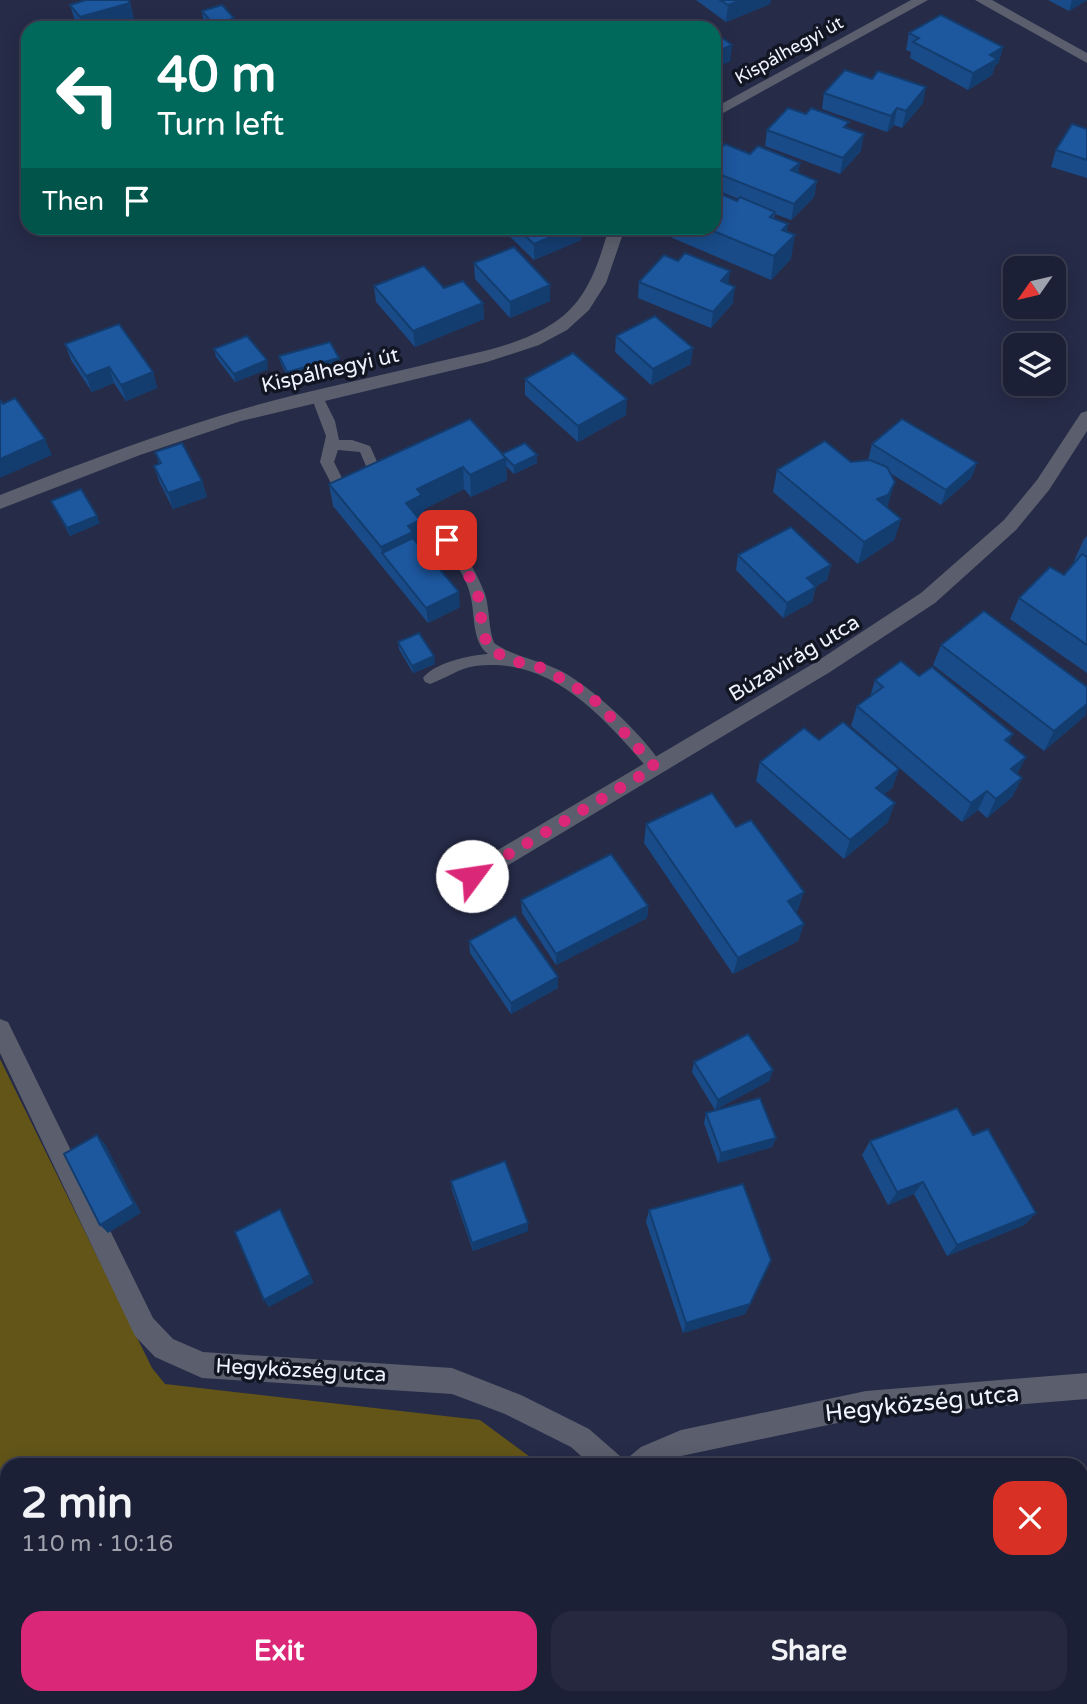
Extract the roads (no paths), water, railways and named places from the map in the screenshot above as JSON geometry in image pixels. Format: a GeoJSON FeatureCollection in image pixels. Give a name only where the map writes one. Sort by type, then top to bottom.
{"type":"FeatureCollection","features":[{"type":"Feature","properties":{"kind":"street","name":"Kispálhegyi út"},"geometry":{"type":"LineString","coordinates":[[721,110],[920,0]]}},
{"type":"Feature","properties":{"kind":"street"},"geometry":{"type":"LineString","coordinates":[[982,0],[1087,59]]}},
{"type":"Feature","properties":{"kind":"street","name":"Kispálhegyi út"},"geometry":{"type":"LineString","coordinates":[[0,502],[168,439],[271,407],[498,354],[539,340],[564,325],[584,307],[600,283],[615,235]]}},
{"type":"Feature","properties":{"kind":"street","name":"Búzavirág utca"},"geometry":{"type":"LineString","coordinates":[[472,876],[880,632],[928,598],[1010,525],[1043,485],[1087,417]]}},
{"type":"Feature","properties":{"kind":"street","name":"Hegyközség utca"},"geometry":{"type":"LineString","coordinates":[[0,1029],[144,1327],[164,1348],[202,1365],[452,1381],[512,1404],[580,1437],[603,1458]]}},
{"type":"Feature","properties":{"kind":"street","name":"Hegyközség utca"},"geometry":{"type":"LineString","coordinates":[[648,1458],[681,1443],[866,1404],[1087,1386]]}},
{"type":"Feature","properties":{"kind":"lane"},"geometry":{"type":"LineString","coordinates":[[317,396],[334,434],[327,462],[340,488]]}},
{"type":"Feature","properties":{"kind":"lane"},"geometry":{"type":"LineString","coordinates":[[332,445],[352,445],[365,449],[377,477]]}},
{"type":"Feature","properties":{"kind":"lane"},"geometry":{"type":"LineString","coordinates":[[447,540],[464,565],[478,595],[483,632],[488,646],[506,659]]}},
{"type":"Feature","properties":{"kind":"lane"},"geometry":{"type":"LineString","coordinates":[[430,678],[473,660],[506,659],[539,667],[570,683],[598,703],[655,767]]}}]}
